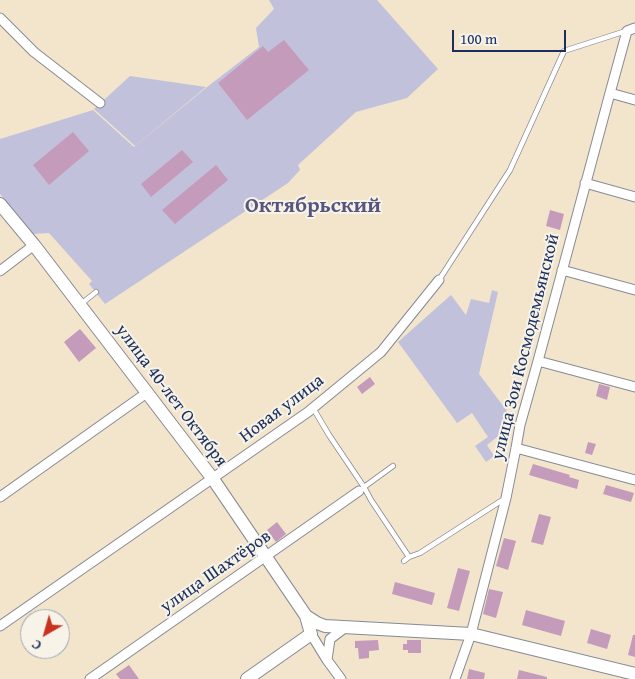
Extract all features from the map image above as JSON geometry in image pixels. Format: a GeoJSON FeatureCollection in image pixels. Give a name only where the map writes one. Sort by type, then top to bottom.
{"type":"FeatureCollection","features":[{"type":"Feature","properties":{"kind":"street"},"geometry":{"type":"LineString","coordinates":[[0,18],[34,52],[100,103]]}},
{"type":"Feature","properties":{"kind":"street","name":"улица Зои Космодемьянской"},"geometry":{"type":"LineString","coordinates":[[455,679],[471,634],[506,498],[520,425],[585,183],[610,93],[631,29]]}},
{"type":"Feature","properties":{"kind":"street"},"geometry":{"type":"LineString","coordinates":[[610,93],[635,100]]}},
{"type":"Feature","properties":{"kind":"street"},"geometry":{"type":"LineString","coordinates":[[585,183],[635,197]]}},
{"type":"Feature","properties":{"kind":"street","name":"улица 40-лет Октября"},"geometry":{"type":"LineString","coordinates":[[1,208],[34,245],[213,479],[306,616],[311,634],[341,679]]}},
{"type":"Feature","properties":{"kind":"street"},"geometry":{"type":"LineString","coordinates":[[0,271],[34,245]]}},
{"type":"Feature","properties":{"kind":"street"},"geometry":{"type":"LineString","coordinates":[[562,270],[635,290]]}},
{"type":"Feature","properties":{"kind":"street","name":"Новая улица"},"geometry":{"type":"LineString","coordinates":[[0,626],[314,408],[381,352],[439,280]]}},
{"type":"Feature","properties":{"kind":"street"},"geometry":{"type":"LineString","coordinates":[[538,361],[635,386]]}},
{"type":"Feature","properties":{"kind":"street"},"geometry":{"type":"LineString","coordinates":[[0,497],[148,392]]}},
{"type":"Feature","properties":{"kind":"street"},"geometry":{"type":"LineString","coordinates":[[516,448],[635,480]]}},
{"type":"Feature","properties":{"kind":"street","name":"улица Шахтёров"},"geometry":{"type":"LineString","coordinates":[[90,679],[362,489]]}},
{"type":"Feature","properties":{"kind":"street"},"geometry":{"type":"LineString","coordinates":[[306,616],[325,626],[471,634],[635,674]]}},
{"type":"Feature","properties":{"kind":"street"},"geometry":{"type":"LineString","coordinates":[[327,660],[330,639],[346,627]]}},
{"type":"Feature","properties":{"kind":"street"},"geometry":{"type":"LineString","coordinates":[[247,679],[311,634]]}},
{"type":"Feature","properties":{"kind":"lane"},"geometry":{"type":"LineString","coordinates":[[439,280],[510,170],[564,51],[631,29]]}},
{"type":"Feature","properties":{"kind":"lane"},"geometry":{"type":"LineString","coordinates":[[80,305],[96,292]]}},
{"type":"Feature","properties":{"kind":"lane"},"geometry":{"type":"LineString","coordinates":[[314,408],[362,489],[409,557]]}},
{"type":"Feature","properties":{"kind":"lane"},"geometry":{"type":"LineString","coordinates":[[362,489],[393,466]]}},
{"type":"Feature","properties":{"kind":"lane"},"geometry":{"type":"LineString","coordinates":[[404,560],[420,553],[506,498]]}},
{"type":"Feature","properties":{"kind":"shaded area"},"geometry":{"type":"Polygon","coordinates":[[[269,0],[377,0],[438,69],[407,98],[356,112],[298,165],[300,170],[288,183],[105,304],[89,284],[92,281],[49,233],[33,234],[0,194],[0,139],[93,110],[134,147],[259,47],[256,28],[274,9],[269,0]]]}},
{"type":"Feature","properties":{"kind":"shaded area"},"geometry":{"type":"Polygon","coordinates":[[[130,76],[206,87],[135,146],[94,109],[130,76]]]}},
{"type":"Feature","properties":{"kind":"shaded area"},"geometry":{"type":"Polygon","coordinates":[[[492,290],[498,292],[479,374],[510,415],[501,434],[487,445],[494,456],[486,462],[475,446],[488,437],[472,413],[457,423],[398,342],[451,295],[466,315],[471,299],[489,303],[492,290]]]}},
{"type":"Feature","properties":{"kind":"building"},"geometry":{"type":"Polygon","coordinates":[[[284,40],[309,70],[247,120],[218,83],[263,46],[268,52],[284,40]]]}},
{"type":"Feature","properties":{"kind":"building"},"geometry":{"type":"Polygon","coordinates":[[[73,132],[89,151],[49,185],[33,165],[73,132]]]}},
{"type":"Feature","properties":{"kind":"building"},"geometry":{"type":"Polygon","coordinates":[[[182,150],[193,162],[151,197],[141,184],[182,150]]]}},
{"type":"Feature","properties":{"kind":"building"},"geometry":{"type":"Polygon","coordinates":[[[216,165],[228,180],[175,224],[162,210],[216,165]]]}},
{"type":"Feature","properties":{"kind":"building"},"geometry":{"type":"Polygon","coordinates":[[[550,210],[564,214],[560,230],[546,226],[550,210]]]}},
{"type":"Feature","properties":{"kind":"building"},"geometry":{"type":"Polygon","coordinates":[[[80,329],[96,348],[79,362],[64,342],[80,329]]]}},
{"type":"Feature","properties":{"kind":"building"},"geometry":{"type":"Polygon","coordinates":[[[370,377],[375,384],[362,394],[357,387],[370,377]]]}},
{"type":"Feature","properties":{"kind":"building"},"geometry":{"type":"Polygon","coordinates":[[[599,384],[610,387],[607,400],[596,396],[599,384]]]}},
{"type":"Feature","properties":{"kind":"building"},"geometry":{"type":"Polygon","coordinates":[[[588,442],[596,444],[592,455],[585,453],[588,442]]]}},
{"type":"Feature","properties":{"kind":"building"},"geometry":{"type":"Polygon","coordinates":[[[533,464],[570,475],[569,477],[579,480],[577,489],[529,475],[533,464]]]}},
{"type":"Feature","properties":{"kind":"building"},"geometry":{"type":"Polygon","coordinates":[[[606,485],[634,493],[631,502],[603,494],[606,485]]]}},
{"type":"Feature","properties":{"kind":"building"},"geometry":{"type":"Polygon","coordinates":[[[539,514],[551,517],[543,545],[531,542],[539,514]]]}},
{"type":"Feature","properties":{"kind":"building"},"geometry":{"type":"Polygon","coordinates":[[[277,522],[286,534],[276,542],[267,530],[277,522]]]}},
{"type":"Feature","properties":{"kind":"building"},"geometry":{"type":"Polygon","coordinates":[[[504,538],[516,541],[508,570],[496,566],[504,538]]]}},
{"type":"Feature","properties":{"kind":"building"},"geometry":{"type":"Polygon","coordinates":[[[458,568],[470,571],[459,611],[447,608],[458,568]]]}},
{"type":"Feature","properties":{"kind":"building"},"geometry":{"type":"Polygon","coordinates":[[[395,582],[435,593],[432,605],[392,594],[395,582]]]}},
{"type":"Feature","properties":{"kind":"building"},"geometry":{"type":"Polygon","coordinates":[[[489,589],[503,592],[496,618],[483,614],[489,589]]]}},
{"type":"Feature","properties":{"kind":"building"},"geometry":{"type":"Polygon","coordinates":[[[526,610],[565,621],[561,636],[522,625],[526,610]]]}},
{"type":"Feature","properties":{"kind":"building"},"geometry":{"type":"Polygon","coordinates":[[[591,629],[611,635],[607,649],[587,643],[591,629]]]}},
{"type":"Feature","properties":{"kind":"building"},"geometry":{"type":"Polygon","coordinates":[[[633,635],[635,635],[635,657],[628,655],[633,635]]]}},
{"type":"Feature","properties":{"kind":"building"},"geometry":{"type":"Polygon","coordinates":[[[378,640],[379,650],[369,651],[369,658],[359,659],[358,648],[355,648],[355,641],[378,640]]]}},
{"type":"Feature","properties":{"kind":"building"},"geometry":{"type":"Polygon","coordinates":[[[407,640],[421,640],[421,653],[408,653],[408,650],[403,650],[403,644],[407,644],[407,640]]]}},
{"type":"Feature","properties":{"kind":"building"},"geometry":{"type":"Polygon","coordinates":[[[129,665],[139,679],[120,679],[116,674],[129,665]]]}},
{"type":"Feature","properties":{"kind":"building"},"geometry":{"type":"Polygon","coordinates":[[[469,669],[485,673],[484,679],[467,679],[469,669]]]}},
{"type":"Feature","properties":{"kind":"building"},"geometry":{"type":"Polygon","coordinates":[[[519,670],[547,677],[547,679],[517,679],[519,670]]]}},
{"type":"Feature","properties":{"kind":"district","name":"Октябрьский"},"geometry":{"type":"Point","coordinates":[313,206]}}]}
